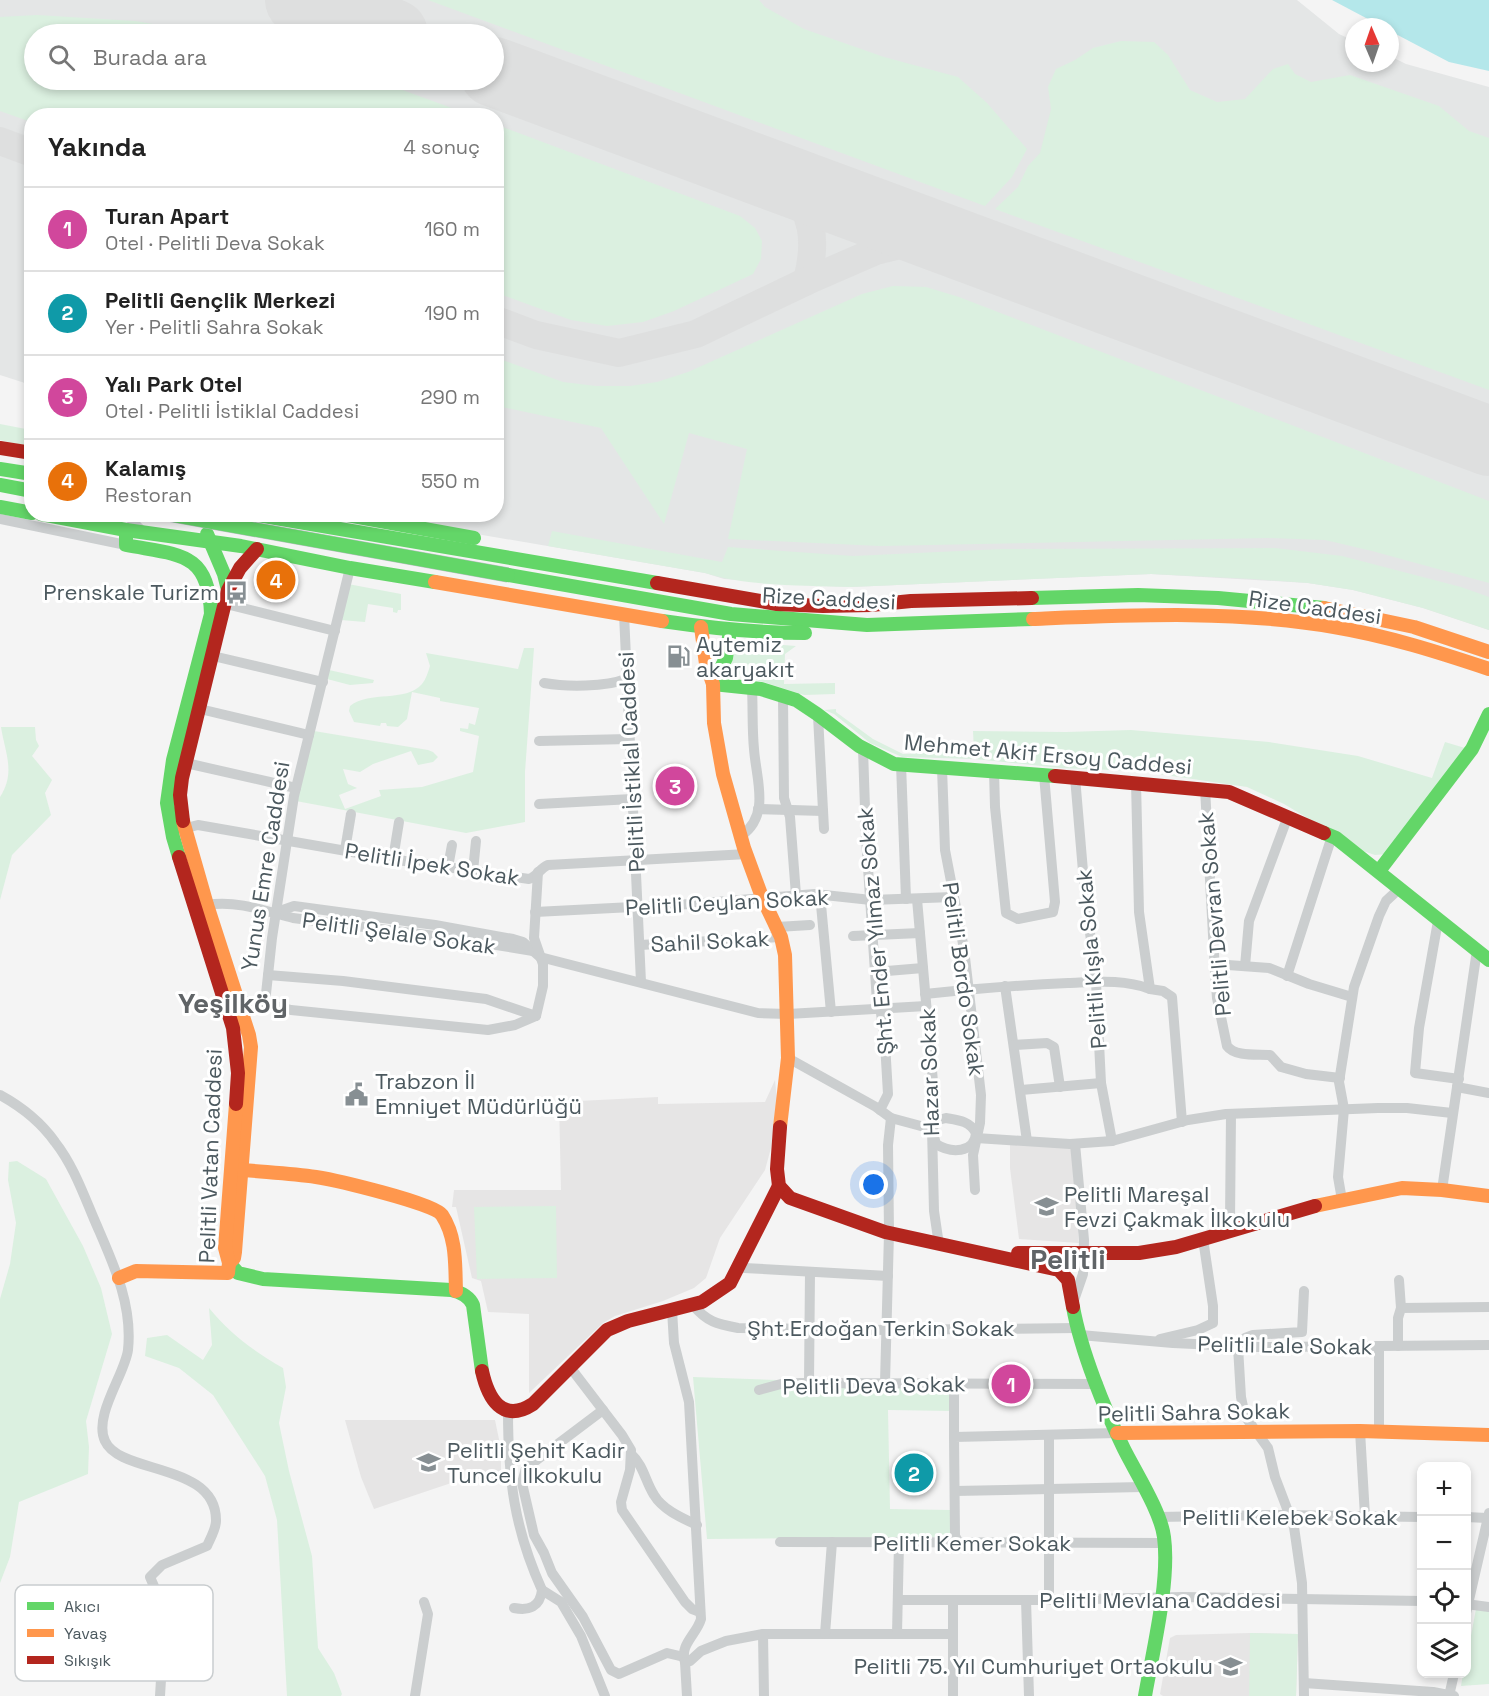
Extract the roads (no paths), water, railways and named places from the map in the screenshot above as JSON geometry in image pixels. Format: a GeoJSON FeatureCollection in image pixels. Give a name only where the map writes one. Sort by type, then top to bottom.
{"type":"FeatureCollection","features":[{"type":"Feature","properties":{"kind":"main road"},"geometry":{"type":"LineString","coordinates":[[0,448],[24,452]]}},
{"type":"Feature","properties":{"kind":"main road"},"geometry":{"type":"LineString","coordinates":[[0,469],[24,473]]}},
{"type":"Feature","properties":{"kind":"main road"},"geometry":{"type":"LineString","coordinates":[[0,485],[24,490]]}},
{"type":"Feature","properties":{"kind":"main road"},"geometry":{"type":"LineString","coordinates":[[0,507],[24,512]]}},
{"type":"Feature","properties":{"kind":"main road"},"geometry":{"type":"LineString","coordinates":[[84,522],[144,533],[210,541],[350,568],[701,627],[777,633],[890,630],[929,622]]}},
{"type":"Feature","properties":{"kind":"main road"},"geometry":{"type":"LineString","coordinates":[[184,538],[193,530],[196,522]]}},
{"type":"Feature","properties":{"kind":"main road"},"geometry":{"type":"LineString","coordinates":[[201,522],[224,574],[227,597]]}},
{"type":"Feature","properties":{"kind":"main road","name":"Rize Caddesi"},"geometry":{"type":"LineString","coordinates":[[213,522],[731,614],[867,625],[1155,614],[1263,618],[1334,627],[1418,645],[1489,669]]}},
{"type":"Feature","properties":{"kind":"main road","name":"Rize Caddesi"},"geometry":{"type":"LineString","coordinates":[[299,522],[777,603],[852,606],[911,601],[1138,595],[1218,598],[1336,609],[1414,627],[1489,652]]}},
{"type":"Feature","properties":{"kind":"main road"},"geometry":{"type":"LineString","coordinates":[[388,522],[724,581]]}},
{"type":"Feature","properties":{"kind":"main road"},"geometry":{"type":"LineString","coordinates":[[126,530],[126,545],[193,561],[203,571],[211,589],[211,614],[174,760],[167,803],[173,837],[231,1000]]}},
{"type":"Feature","properties":{"kind":"main road"},"geometry":{"type":"LineString","coordinates":[[231,1000],[180,805],[180,795],[233,576],[241,564],[257,549]]}},
{"type":"Feature","properties":{"kind":"main road"},"geometry":{"type":"LineString","coordinates":[[793,591],[828,597],[911,601]]}},
{"type":"Feature","properties":{"kind":"main road"},"geometry":{"type":"LineString","coordinates":[[229,1263],[238,1273],[263,1279],[462,1293],[472,1303],[484,1383],[493,1402],[508,1411],[527,1408],[607,1330],[616,1325],[693,1305],[722,1290],[730,1283],[779,1186],[777,1169],[788,1058],[788,1014],[785,955],[779,932],[762,897],[747,854],[718,750],[714,723],[713,684],[706,664],[701,627]]}},
{"type":"Feature","properties":{"kind":"main road"},"geometry":{"type":"LineString","coordinates":[[713,684],[723,670],[729,652],[730,630]]}},
{"type":"Feature","properties":{"kind":"main road","name":"Mehmet Akif Ersoy Caddesi"},"geometry":{"type":"LineString","coordinates":[[713,684],[752,687],[806,706],[863,749],[880,759],[901,764],[1136,782],[1229,792],[1332,836],[1379,871],[1438,921],[1484,953]]}},
{"type":"Feature","properties":{"kind":"main road"},"geometry":{"type":"LineString","coordinates":[[1379,871],[1472,749],[1489,714]]}},
{"type":"Feature","properties":{"kind":"main road","name":"Yunus Emre Caddesi"},"geometry":{"type":"LineString","coordinates":[[231,1000],[249,1035],[251,1047],[250,1073],[236,1169]]}},
{"type":"Feature","properties":{"kind":"main road"},"geometry":{"type":"LineString","coordinates":[[236,1169],[318,1177],[413,1201],[434,1209],[441,1213],[450,1230],[454,1245],[456,1291]]}},
{"type":"Feature","properties":{"kind":"main road","name":"Pelitli Vatan Caddesi"},"geometry":{"type":"LineString","coordinates":[[119,1278],[136,1271],[228,1274],[229,1263],[225,1248],[236,1169]]}},
{"type":"Feature","properties":{"kind":"main road"},"geometry":{"type":"LineString","coordinates":[[779,1186],[790,1198],[889,1233],[1059,1270],[1068,1280],[1079,1332],[1117,1433],[1158,1517],[1164,1543],[1161,1598],[1145,1696]]}},
{"type":"Feature","properties":{"kind":"main road"},"geometry":{"type":"LineString","coordinates":[[988,1253],[1139,1253],[1176,1247],[1342,1200],[1402,1188],[1489,1196]]}},
{"type":"Feature","properties":{"kind":"main road","name":"Pelitli Sahra Sokak"},"geometry":{"type":"LineString","coordinates":[[1117,1433],[1379,1431],[1489,1435]]}},
{"type":"Feature","properties":{"kind":"street"},"geometry":{"type":"LineString","coordinates":[[0,519],[126,545]]}},
{"type":"Feature","properties":{"kind":"street"},"geometry":{"type":"LineString","coordinates":[[126,530],[127,522]]}},
{"type":"Feature","properties":{"kind":"street"},"geometry":{"type":"LineString","coordinates":[[133,522],[144,533]]}},
{"type":"Feature","properties":{"kind":"street","name":"Yunus Emre Caddesi"},"geometry":{"type":"LineString","coordinates":[[231,1000],[265,1003],[272,938],[296,788],[350,568]]}},
{"type":"Feature","properties":{"kind":"street"},"geometry":{"type":"LineString","coordinates":[[227,597],[335,631]]}},
{"type":"Feature","properties":{"kind":"street","name":"Pelitli İstiklal Caddesi"},"geometry":{"type":"LineString","coordinates":[[624,614],[641,982]]}},
{"type":"Feature","properties":{"kind":"street"},"geometry":{"type":"LineString","coordinates":[[213,656],[323,682]]}},
{"type":"Feature","properties":{"kind":"street"},"geometry":{"type":"LineString","coordinates":[[544,683],[553,685],[607,684],[626,679]]}},
{"type":"Feature","properties":{"kind":"street"},"geometry":{"type":"LineString","coordinates":[[741,836],[750,830],[754,823],[760,796],[754,750],[752,687]]}},
{"type":"Feature","properties":{"kind":"street"},"geometry":{"type":"LineString","coordinates":[[783,697],[784,798],[790,817],[796,895]]}},
{"type":"Feature","properties":{"kind":"street"},"geometry":{"type":"LineString","coordinates":[[200,709],[309,735]]}},
{"type":"Feature","properties":{"kind":"street"},"geometry":{"type":"LineString","coordinates":[[818,716],[824,829]]}},
{"type":"Feature","properties":{"kind":"street"},"geometry":{"type":"LineString","coordinates":[[539,741],[629,739]]}},
{"type":"Feature","properties":{"kind":"street","name":"Şht. Ender Yılmaz Sokak"},"geometry":{"type":"LineString","coordinates":[[863,749],[866,838],[877,1002],[885,1043],[888,1094],[880,1110]]}},
{"type":"Feature","properties":{"kind":"street"},"geometry":{"type":"LineString","coordinates":[[186,763],[296,788]]}},
{"type":"Feature","properties":{"kind":"street","name":"Hazar Sokak"},"geometry":{"type":"LineString","coordinates":[[901,764],[912,899],[920,933],[926,1000],[935,1118],[932,1129],[934,1211],[939,1245]]}},
{"type":"Feature","properties":{"kind":"street","name":"Pelitli Bordo Sokak"},"geometry":{"type":"LineString","coordinates":[[942,768],[945,850],[964,949],[981,1095],[980,1123],[973,1155],[975,1190]]}},
{"type":"Feature","properties":{"kind":"street"},"geometry":{"type":"LineString","coordinates":[[994,771],[995,807],[1006,913],[1018,919],[1053,912],[1055,902],[1044,775]]}},
{"type":"Feature","properties":{"kind":"street","name":"Pelitli Kışla Sokak"},"geometry":{"type":"LineString","coordinates":[[1075,777],[1084,883],[1096,982],[1101,1083],[1112,1141]]}},
{"type":"Feature","properties":{"kind":"street"},"geometry":{"type":"LineString","coordinates":[[1136,782],[1139,912],[1150,989]]}},
{"type":"Feature","properties":{"kind":"street","name":"Pelitli Devran Sokak"},"geometry":{"type":"LineString","coordinates":[[1204,788],[1217,998],[1227,1046],[1231,1051],[1270,1055],[1281,1067],[1306,1074],[1340,1078]]}},
{"type":"Feature","properties":{"kind":"street"},"geometry":{"type":"LineString","coordinates":[[539,804],[632,799]]}},
{"type":"Feature","properties":{"kind":"street"},"geometry":{"type":"LineString","coordinates":[[758,809],[823,811]]}},
{"type":"Feature","properties":{"kind":"street"},"geometry":{"type":"LineString","coordinates":[[345,850],[351,814]]}},
{"type":"Feature","properties":{"kind":"street"},"geometry":{"type":"LineString","coordinates":[[1245,966],[1249,921],[1288,816]]}},
{"type":"Feature","properties":{"kind":"street"},"geometry":{"type":"LineString","coordinates":[[393,859],[399,822]]}},
{"type":"Feature","properties":{"kind":"street","name":"Pelitli İpek Sokak"},"geometry":{"type":"LineString","coordinates":[[186,828],[198,825],[393,859],[529,879],[535,877],[548,865],[747,854]]}},
{"type":"Feature","properties":{"kind":"street"},"geometry":{"type":"LineString","coordinates":[[1287,976],[1332,836]]}},
{"type":"Feature","properties":{"kind":"street"},"geometry":{"type":"LineString","coordinates":[[473,871],[476,841]]}},
{"type":"Feature","properties":{"kind":"street"},"geometry":{"type":"LineString","coordinates":[[448,867],[452,845]]}},
{"type":"Feature","properties":{"kind":"street"},"geometry":{"type":"LineString","coordinates":[[536,1016],[543,986],[543,964],[536,954],[534,938],[538,872]]}},
{"type":"Feature","properties":{"kind":"street"},"geometry":{"type":"LineString","coordinates":[[1342,1200],[1338,1177],[1344,1109],[1340,1078],[1352,997],[1379,915],[1386,902],[1400,888]]}},
{"type":"Feature","properties":{"kind":"street"},"geometry":{"type":"LineString","coordinates":[[820,894],[831,1012]]}},
{"type":"Feature","properties":{"kind":"street","name":"Pelitli Ceylan Sokak"},"geometry":{"type":"LineString","coordinates":[[536,912],[820,894],[871,900],[953,897]]}},
{"type":"Feature","properties":{"kind":"street","name":"Pelitli Şelale Sokak"},"geometry":{"type":"LineString","coordinates":[[207,904],[223,903],[277,912],[292,918],[459,939],[536,954],[758,1012],[788,1014],[880,1009],[969,990],[1005,986],[1128,983],[1163,991],[1172,997],[1182,1122]]}},
{"type":"Feature","properties":{"kind":"street"},"geometry":{"type":"LineString","coordinates":[[1438,921],[1419,1028],[1415,1072],[1489,1093]]}},
{"type":"Feature","properties":{"kind":"street","name":"Sahil Sokak"},"geometry":{"type":"LineString","coordinates":[[640,945],[779,932],[810,925]]}},
{"type":"Feature","properties":{"kind":"street"},"geometry":{"type":"LineString","coordinates":[[854,936],[920,933]]}},
{"type":"Feature","properties":{"kind":"street"},"geometry":{"type":"LineString","coordinates":[[1442,1190],[1452,1113],[1484,953]]}},
{"type":"Feature","properties":{"kind":"street"},"geometry":{"type":"LineString","coordinates":[[1214,964],[1269,968],[1352,997]]}},
{"type":"Feature","properties":{"kind":"street"},"geometry":{"type":"LineString","coordinates":[[875,972],[923,968]]}},
{"type":"Feature","properties":{"kind":"street"},"geometry":{"type":"LineString","coordinates":[[268,975],[486,999],[536,1016]]}},
{"type":"Feature","properties":{"kind":"street"},"geometry":{"type":"LineString","coordinates":[[1005,986],[1027,1141]]}},
{"type":"Feature","properties":{"kind":"street"},"geometry":{"type":"LineString","coordinates":[[265,1003],[291,1010],[478,1030],[501,1028],[536,1016]]}},
{"type":"Feature","properties":{"kind":"street"},"geometry":{"type":"LineString","coordinates":[[1014,1045],[1047,1043],[1054,1047],[1060,1087]]}},
{"type":"Feature","properties":{"kind":"street"},"geometry":{"type":"LineString","coordinates":[[788,1058],[891,1118],[932,1129]]}},
{"type":"Feature","properties":{"kind":"street"},"geometry":{"type":"LineString","coordinates":[[1021,1090],[1101,1083]]}},
{"type":"Feature","properties":{"kind":"street"},"geometry":{"type":"LineString","coordinates":[[0,1095],[29,1113],[56,1142],[70,1164],[119,1278],[127,1315],[128,1352],[106,1410],[103,1427],[105,1443],[113,1451],[127,1458],[172,1473],[202,1488],[215,1507],[216,1523],[207,1546],[162,1565],[150,1576],[154,1585]]}},
{"type":"Feature","properties":{"kind":"street"},"geometry":{"type":"LineString","coordinates":[[976,1138],[1075,1144],[1112,1141],[1182,1122],[1231,1113],[1407,1108],[1452,1113]]}},
{"type":"Feature","properties":{"kind":"street"},"geometry":{"type":"LineString","coordinates":[[1228,1232],[1231,1113]]}},
{"type":"Feature","properties":{"kind":"street"},"geometry":{"type":"LineString","coordinates":[[885,1383],[889,1233],[888,1145],[891,1118]]}},
{"type":"Feature","properties":{"kind":"street"},"geometry":{"type":"LineString","coordinates":[[938,1120],[960,1120],[972,1125],[976,1138],[971,1146],[965,1149],[945,1149],[936,1144],[932,1129],[938,1120]]}},
{"type":"Feature","properties":{"kind":"street"},"geometry":{"type":"LineString","coordinates":[[1073,1304],[1083,1274],[1084,1240],[1075,1144]]}},
{"type":"Feature","properties":{"kind":"street"},"geometry":{"type":"LineString","coordinates":[[1151,1342],[1198,1330],[1212,1323],[1213,1306],[1203,1239]]}},
{"type":"Feature","properties":{"kind":"street"},"geometry":{"type":"LineString","coordinates":[[738,1266],[888,1276]]}},
{"type":"Feature","properties":{"kind":"street"},"geometry":{"type":"LineString","coordinates":[[809,1383],[810,1272]]}},
{"type":"Feature","properties":{"kind":"street"},"geometry":{"type":"LineString","coordinates":[[1398,1346],[1398,1318],[1401,1308],[1399,1280]]}},
{"type":"Feature","properties":{"kind":"street"},"geometry":{"type":"LineString","coordinates":[[1304,1291],[1302,1332],[1253,1335],[1245,1338],[1238,1347],[1241,1397],[1245,1416],[1268,1448],[1275,1477],[1294,1527],[1303,1599],[1304,1696]]}},
{"type":"Feature","properties":{"kind":"street","name":"Şht.Erdoğan Terkin Sokak"},"geometry":{"type":"LineString","coordinates":[[693,1305],[704,1318],[738,1328],[1079,1332]]}},
{"type":"Feature","properties":{"kind":"street"},"geometry":{"type":"LineString","coordinates":[[1401,1308],[1489,1307]]}},
{"type":"Feature","properties":{"kind":"street"},"geometry":{"type":"LineString","coordinates":[[672,1310],[674,1343],[689,1402],[697,1525],[700,1612],[699,1628],[685,1648],[687,1696]]}},
{"type":"Feature","properties":{"kind":"street","name":"Pelitli Lale Sokak"},"geometry":{"type":"LineString","coordinates":[[1079,1332],[1151,1342],[1238,1347],[1489,1345]]}},
{"type":"Feature","properties":{"kind":"street"},"geometry":{"type":"LineString","coordinates":[[1379,1346],[1379,1431]]}},
{"type":"Feature","properties":{"kind":"street"},"geometry":{"type":"LineString","coordinates":[[570,1367],[627,1442],[631,1454],[644,1470],[654,1496],[681,1518],[697,1525]]}},
{"type":"Feature","properties":{"kind":"street","name":"Pelitli Deva Sokak"},"geometry":{"type":"LineString","coordinates":[[759,1390],[781,1384],[809,1383],[1098,1384]]}},
{"type":"Feature","properties":{"kind":"street"},"geometry":{"type":"LineString","coordinates":[[954,1384],[956,1536],[959,1543]]}},
{"type":"Feature","properties":{"kind":"street"},"geometry":{"type":"LineString","coordinates":[[603,1410],[526,1468],[522,1482],[534,1535],[552,1573],[584,1617],[611,1670],[618,1674],[667,1653],[690,1661],[701,1651],[726,1641],[763,1634],[953,1634]]}},
{"type":"Feature","properties":{"kind":"street"},"geometry":{"type":"LineString","coordinates":[[508,1411],[508,1457],[515,1511],[536,1575],[542,1590],[561,1602],[581,1636],[605,1696]]}},
{"type":"Feature","properties":{"kind":"street"},"geometry":{"type":"LineString","coordinates":[[1360,1431],[1365,1516]]}},
{"type":"Feature","properties":{"kind":"street","name":"Pelitli Sahra Sokak"},"geometry":{"type":"LineString","coordinates":[[954,1437],[1117,1433]]}},
{"type":"Feature","properties":{"kind":"street"},"geometry":{"type":"LineString","coordinates":[[1049,1435],[1049,1600]]}},
{"type":"Feature","properties":{"kind":"street"},"geometry":{"type":"LineString","coordinates":[[631,1454],[630,1470],[621,1502],[622,1510],[685,1602],[692,1609],[700,1612]]}},
{"type":"Feature","properties":{"kind":"street"},"geometry":{"type":"LineString","coordinates":[[955,1491],[1142,1487]]}},
{"type":"Feature","properties":{"kind":"street","name":"Pelitli Kelebek Sokak"},"geometry":{"type":"LineString","coordinates":[[1158,1517],[1290,1515],[1417,1517]]}},
{"type":"Feature","properties":{"kind":"street"},"geometry":{"type":"LineString","coordinates":[[1471,1518],[1488,1516],[1471,1590]]}},
{"type":"Feature","properties":{"kind":"street","name":"Pelitli Kemer Sokak"},"geometry":{"type":"LineString","coordinates":[[780,1542],[1164,1543]]}},
{"type":"Feature","properties":{"kind":"street"},"geometry":{"type":"LineString","coordinates":[[825,1634],[832,1542]]}},
{"type":"Feature","properties":{"kind":"street"},"geometry":{"type":"LineString","coordinates":[[897,1634],[899,1544]]}},
{"type":"Feature","properties":{"kind":"street"},"geometry":{"type":"LineString","coordinates":[[514,1608],[525,1610],[532,1608],[538,1603],[542,1590]]}},
{"type":"Feature","properties":{"kind":"street","name":"Pelitli Mevlana Caddesi"},"geometry":{"type":"LineString","coordinates":[[898,1600],[1161,1598],[1417,1601]]}},
{"type":"Feature","properties":{"kind":"street"},"geometry":{"type":"LineString","coordinates":[[953,1600],[953,1696]]}},
{"type":"Feature","properties":{"kind":"street"},"geometry":{"type":"LineString","coordinates":[[1026,1600],[1029,1696]]}},
{"type":"Feature","properties":{"kind":"street"},"geometry":{"type":"LineString","coordinates":[[415,1696],[428,1614],[424,1602]]}},
{"type":"Feature","properties":{"kind":"street"},"geometry":{"type":"LineString","coordinates":[[1471,1607],[1489,1607]]}},
{"type":"Feature","properties":{"kind":"street"},"geometry":{"type":"LineString","coordinates":[[763,1634],[764,1696]]}},
{"type":"Feature","properties":{"kind":"street"},"geometry":{"type":"LineString","coordinates":[[1304,1683],[1433,1692],[1451,1696],[1453,1678]]}},
{"type":"Feature","properties":{"kind":"street"},"geometry":{"type":"LineString","coordinates":[[160,1696],[161,1681]]}},
{"type":"Feature","properties":{"kind":"water"},"geometry":{"type":"Polygon","coordinates":[[[1332,0],[1489,0],[1489,71],[1449,62],[1399,36],[1399,18],[1366,18],[1332,0]]]}},
{"type":"Feature","properties":{"kind":"place","name":"Kalamış"},"geometry":{"type":"Point","coordinates":[276,580]}},
{"type":"Feature","properties":{"kind":"place","name":"Prenskale Turizm"},"geometry":{"type":"Point","coordinates":[237,592]}},
{"type":"Feature","properties":{"kind":"place","name":"Aytemiz akaryakıt"},"geometry":{"type":"Point","coordinates":[678,657]}},
{"type":"Feature","properties":{"kind":"place","name":"Yalı Park Otel"},"geometry":{"type":"Point","coordinates":[675,786]}},
{"type":"Feature","properties":{"kind":"place","name":"Trabzon İl Emniyet Müdürlüğü"},"geometry":{"type":"Point","coordinates":[357,1094]}},
{"type":"Feature","properties":{"kind":"place","name":"Pelitli Mareşal Fevzi Çakmak İlkokulu"},"geometry":{"type":"Point","coordinates":[1046,1207]}},
{"type":"Feature","properties":{"kind":"place","name":"Turan Apart"},"geometry":{"type":"Point","coordinates":[1011,1384]}},
{"type":"Feature","properties":{"kind":"place","name":"Pelitli Şehit Kadir Tuncel İlkokulu"},"geometry":{"type":"Point","coordinates":[429,1463]}},
{"type":"Feature","properties":{"kind":"place","name":"Pelitli Gençlik Merkezi"},"geometry":{"type":"Point","coordinates":[914,1473]}},
{"type":"Feature","properties":{"kind":"place","name":"Pelitli 75. Yıl Cumhuriyet Ortaokulu"},"geometry":{"type":"Point","coordinates":[1231,1666]}},
{"type":"Feature","properties":{"kind":"district","name":"Yeşilköy"},"geometry":{"type":"Point","coordinates":[233,1003]}},
{"type":"Feature","properties":{"kind":"district","name":"Pelitli"},"geometry":{"type":"Point","coordinates":[1068,1259]}}]}
